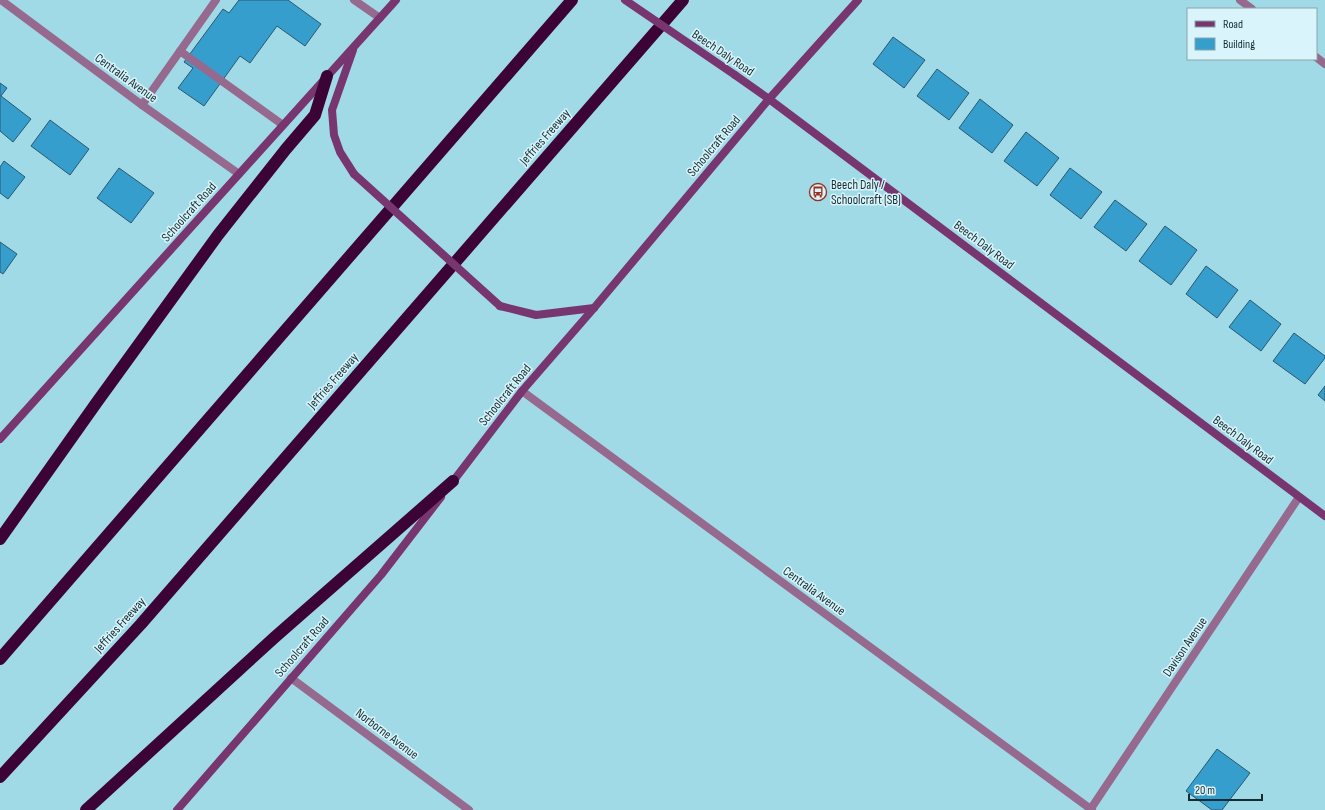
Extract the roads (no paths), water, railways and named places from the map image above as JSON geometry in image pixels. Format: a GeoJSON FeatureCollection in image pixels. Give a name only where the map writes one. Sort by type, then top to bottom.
{"type":"FeatureCollection","features":[{"type":"Feature","properties":{"kind":"highway"},"geometry":{"type":"LineString","coordinates":[[0,659],[572,0]]}},
{"type":"Feature","properties":{"kind":"highway","name":"Jeffries Freeway"},"geometry":{"type":"LineString","coordinates":[[0,777],[141,624],[683,0]]}},
{"type":"Feature","properties":{"kind":"highway"},"geometry":{"type":"LineString","coordinates":[[0,539],[218,235],[315,115],[327,76]]}},
{"type":"Feature","properties":{"kind":"highway"},"geometry":{"type":"LineString","coordinates":[[86,810],[275,638],[453,481]]}},
{"type":"Feature","properties":{"kind":"main road","name":"Schoolcraft Road"},"geometry":{"type":"LineString","coordinates":[[0,439],[396,0]]}},
{"type":"Feature","properties":{"kind":"main road","name":"Beech Daly Road"},"geometry":{"type":"LineString","coordinates":[[625,0],[769,99],[1325,516]]}},
{"type":"Feature","properties":{"kind":"main road","name":"Schoolcraft Road"},"geometry":{"type":"LineString","coordinates":[[178,810],[381,575],[522,390],[594,308],[769,99],[858,0]]}},
{"type":"Feature","properties":{"kind":"main road"},"geometry":{"type":"LineString","coordinates":[[355,46],[332,110],[334,135],[340,152],[354,174],[500,306],[536,315],[594,308]]}},
{"type":"Feature","properties":{"kind":"street","name":"Centralia Avenue"},"geometry":{"type":"LineString","coordinates":[[1,0],[142,105],[239,174]]}},
{"type":"Feature","properties":{"kind":"street"},"geometry":{"type":"LineString","coordinates":[[142,105],[216,0]]}},
{"type":"Feature","properties":{"kind":"street"},"geometry":{"type":"LineString","coordinates":[[354,0],[380,18]]}},
{"type":"Feature","properties":{"kind":"street"},"geometry":{"type":"LineString","coordinates":[[1240,0],[1251,8]]}},
{"type":"Feature","properties":{"kind":"street"},"geometry":{"type":"LineString","coordinates":[[180,51],[283,125]]}},
{"type":"Feature","properties":{"kind":"street"},"geometry":{"type":"LineString","coordinates":[[1317,58],[1325,64]]}},
{"type":"Feature","properties":{"kind":"street","name":"Centralia Avenue"},"geometry":{"type":"LineString","coordinates":[[522,390],[1091,810]]}},
{"type":"Feature","properties":{"kind":"street","name":"Davison Avenue"},"geometry":{"type":"LineString","coordinates":[[1091,810],[1299,497]]}},
{"type":"Feature","properties":{"kind":"street","name":"Norborne Avenue"},"geometry":{"type":"LineString","coordinates":[[291,678],[469,810]]}},
{"type":"Feature","properties":{"kind":"place","name":"Beech Daly / Schoolcraft (SB)"},"geometry":{"type":"Point","coordinates":[818,192]}}]}
